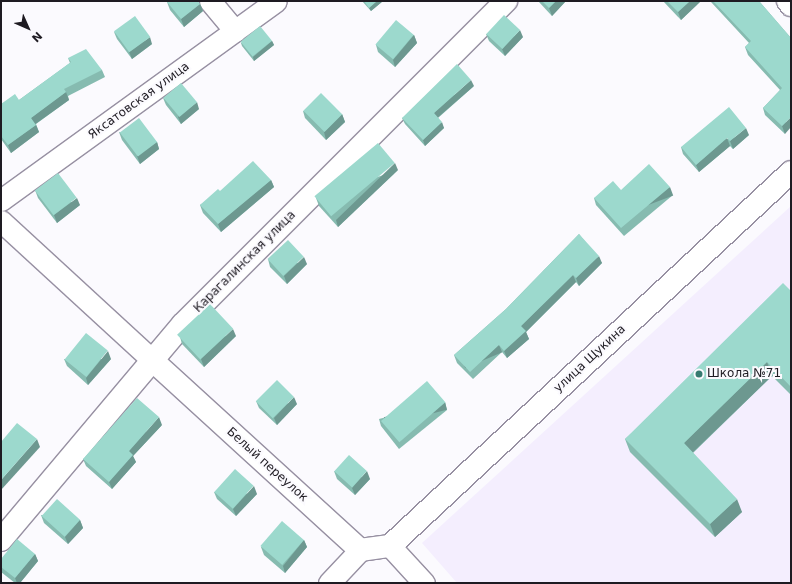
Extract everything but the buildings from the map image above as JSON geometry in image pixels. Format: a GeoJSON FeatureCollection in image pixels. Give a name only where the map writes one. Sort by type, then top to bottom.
{"type":"FeatureCollection","features":[{"type":"Feature","properties":{"kind":"street"},"geometry":{"type":"LineString","coordinates":[[210,1],[235,31]]}},
{"type":"Feature","properties":{"kind":"street","name":"Яксатовская улица"},"geometry":{"type":"LineString","coordinates":[[1,200],[276,1]]}},
{"type":"Feature","properties":{"kind":"street","name":"Карагалинская улица"},"geometry":{"type":"LineString","coordinates":[[1,540],[189,318],[506,1]]}},
{"type":"Feature","properties":{"kind":"street"},"geometry":{"type":"LineString","coordinates":[[788,1],[791,5]]}},
{"type":"Feature","properties":{"kind":"street","name":"улица Щукина"},"geometry":{"type":"LineString","coordinates":[[390,546],[791,172]]}},
{"type":"Feature","properties":{"kind":"street"},"geometry":{"type":"LineString","coordinates":[[1,221],[152,360]]}},
{"type":"Feature","properties":{"kind":"street","name":"Белый переулок"},"geometry":{"type":"LineString","coordinates":[[152,360],[360,550]]}},
{"type":"Feature","properties":{"kind":"street"},"geometry":{"type":"LineString","coordinates":[[329,583],[360,550],[390,546],[424,583]]}},
{"type":"Feature","properties":{"kind":"shaded area","name":"Школа №71"},"geometry":{"type":"Polygon","coordinates":[[[791,206],[791,583],[457,583],[422,543],[791,206]]]}},
{"type":"Feature","properties":{"kind":"place","name":"Школа №71"},"geometry":{"type":"Point","coordinates":[699,374]}}]}
